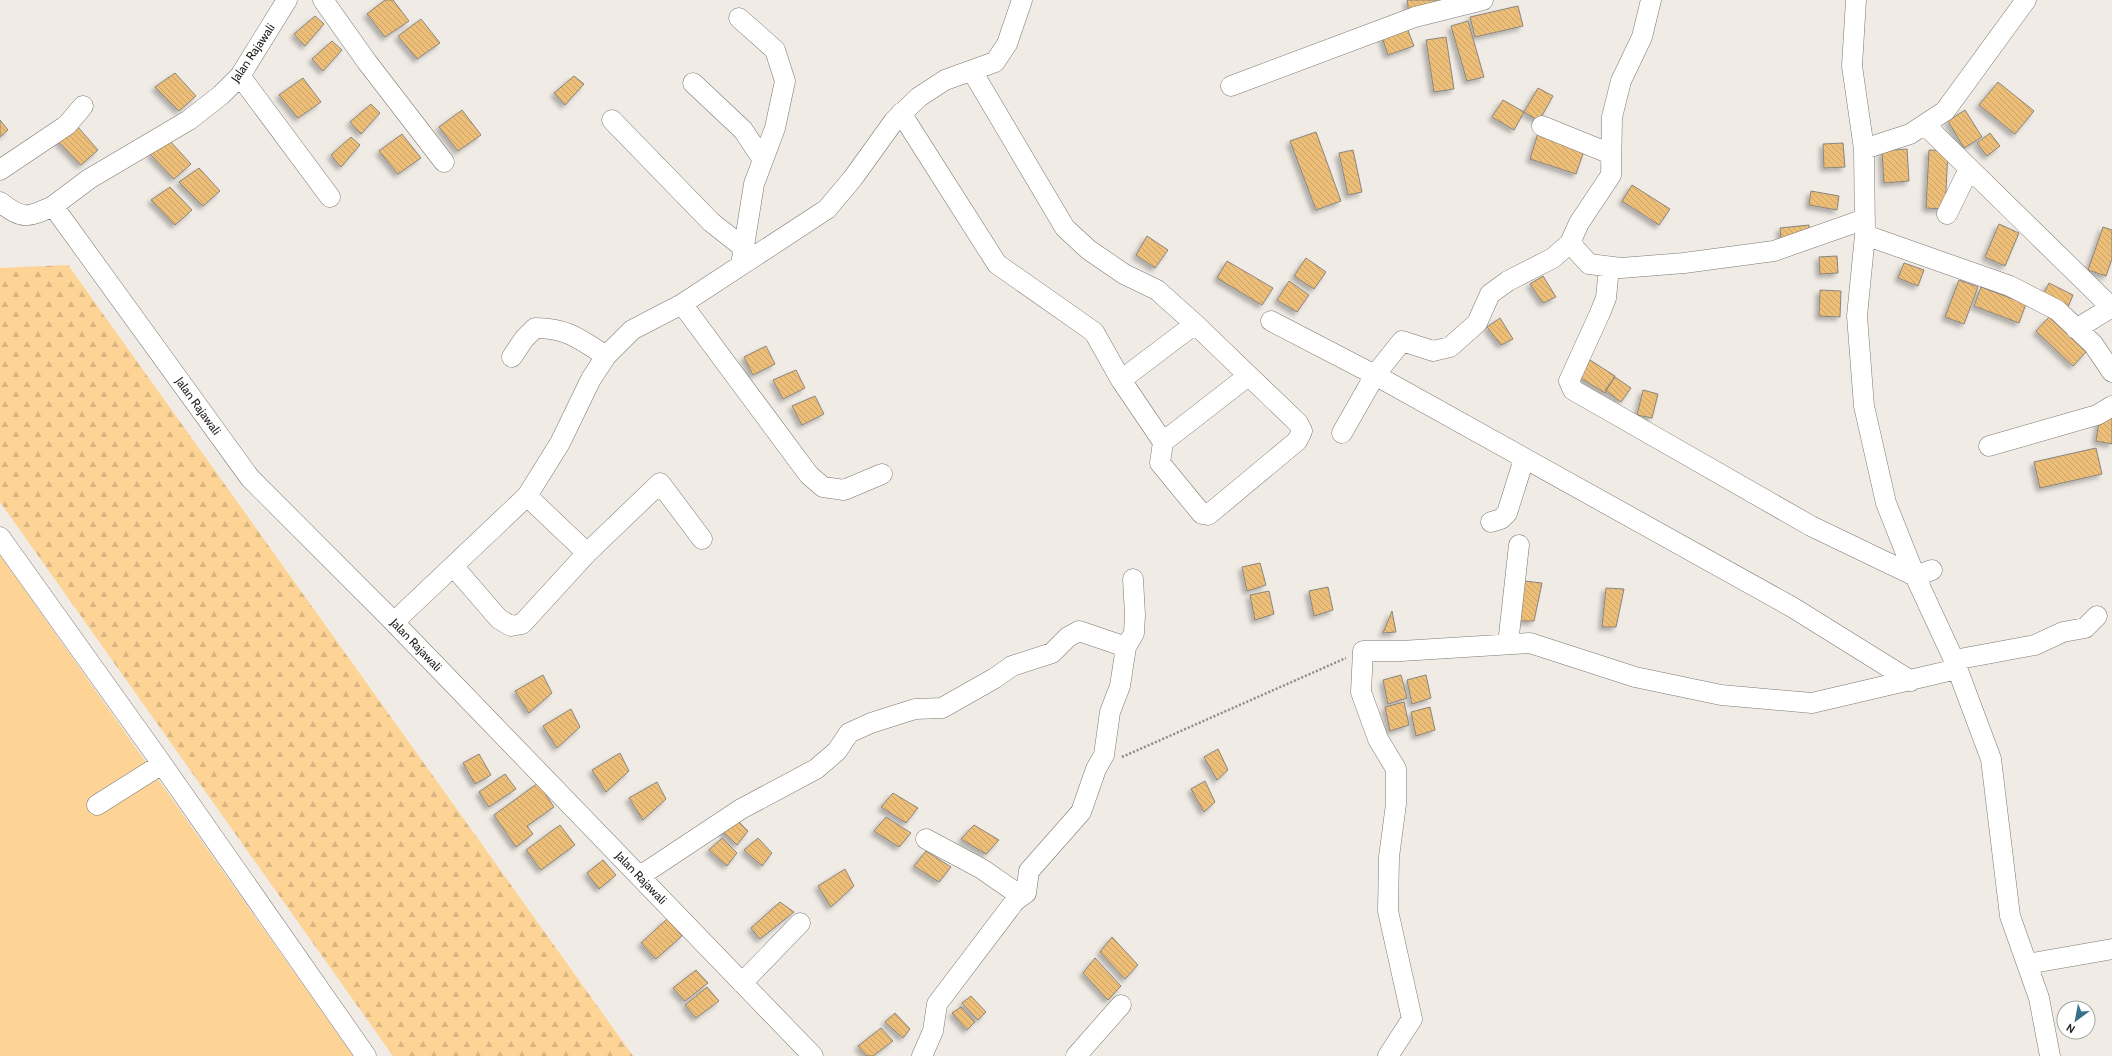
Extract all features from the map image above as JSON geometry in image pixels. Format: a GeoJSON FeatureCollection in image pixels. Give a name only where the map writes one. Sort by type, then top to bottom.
{"type":"FeatureCollection","features":[{"type":"Feature","properties":{"kind":"street","name":"Jalan Rajawali"},"geometry":{"type":"LineString","coordinates":[[0,202],[21,216],[31,216],[53,206],[89,179],[189,120],[221,95],[240,76],[287,0]]}},
{"type":"Feature","properties":{"kind":"street"},"geometry":{"type":"LineString","coordinates":[[324,0],[367,62],[444,162]]}},
{"type":"Feature","properties":{"kind":"street"},"geometry":{"type":"LineString","coordinates":[[394,622],[454,567],[527,496],[560,443],[590,378],[606,356],[632,330],[682,304],[743,256],[827,209],[853,178],[877,142],[919,96],[945,80],[995,62],[1007,44],[1022,0]]}},
{"type":"Feature","properties":{"kind":"street"},"geometry":{"type":"LineString","coordinates":[[1231,86],[1416,17],[1483,0]]}},
{"type":"Feature","properties":{"kind":"street"},"geometry":{"type":"LineString","coordinates":[[1342,433],[1376,375],[1402,341],[1433,351],[1450,347],[1477,323],[1490,294],[1508,280],[1553,258],[1570,243],[1579,223],[1611,175],[1612,117],[1622,81],[1642,37],[1651,0]]}},
{"type":"Feature","properties":{"kind":"street"},"geometry":{"type":"LineString","coordinates":[[1856,0],[1852,66],[1864,149],[1865,227],[1857,316],[1864,406],[1886,503],[1924,573],[1991,759],[2010,916],[2039,998],[2050,1056]]}},
{"type":"Feature","properties":{"kind":"street"},"geometry":{"type":"LineString","coordinates":[[1864,149],[1910,134],[1945,111],[2026,0]]}},
{"type":"Feature","properties":{"kind":"street"},"geometry":{"type":"LineString","coordinates":[[739,18],[775,50],[785,81],[775,128],[754,184],[743,256]]}},
{"type":"Feature","properties":{"kind":"street"},"geometry":{"type":"LineString","coordinates":[[901,114],[997,264],[1094,332],[1121,380],[1163,442],[1160,463],[1202,514],[1208,514],[1297,441],[1302,430],[1298,423],[1195,324],[1156,290],[1124,274],[1089,250],[1065,228],[972,71]]}},
{"type":"Feature","properties":{"kind":"street"},"geometry":{"type":"LineString","coordinates":[[240,76],[330,196]]}},
{"type":"Feature","properties":{"kind":"street"},"geometry":{"type":"LineString","coordinates":[[693,83],[742,130],[763,160]]}},
{"type":"Feature","properties":{"kind":"street"},"geometry":{"type":"LineString","coordinates":[[0,170],[67,124],[83,106]]}},
{"type":"Feature","properties":{"kind":"street"},"geometry":{"type":"LineString","coordinates":[[612,120],[743,256]]}},
{"type":"Feature","properties":{"kind":"street"},"geometry":{"type":"LineString","coordinates":[[1925,125],[2112,307],[2076,329]]}},
{"type":"Feature","properties":{"kind":"street"},"geometry":{"type":"LineString","coordinates":[[1542,126],[1611,154]]}},
{"type":"Feature","properties":{"kind":"street"},"geometry":{"type":"LineString","coordinates":[[1948,214],[1969,169]]}},
{"type":"Feature","properties":{"kind":"street","name":"Jalan Rajawali"},"geometry":{"type":"LineString","coordinates":[[53,206],[250,478],[394,622],[813,1056]]}},
{"type":"Feature","properties":{"kind":"street"},"geometry":{"type":"LineString","coordinates":[[1570,243],[1589,264],[1621,268],[1684,263],[1774,251],[1865,227],[2010,286],[2057,310],[2093,344],[2112,372]]}},
{"type":"Feature","properties":{"kind":"street"},"geometry":{"type":"LineString","coordinates":[[1609,267],[1606,298],[1569,381],[1573,390],[1811,526],[1924,573]]}},
{"type":"Feature","properties":{"kind":"street"},"geometry":{"type":"LineString","coordinates":[[682,304],[809,475],[823,487],[844,490],[882,474]]}},
{"type":"Feature","properties":{"kind":"street"},"geometry":{"type":"LineString","coordinates":[[1271,321],[1376,375],[1524,459],[1792,607],[1911,681]]}},
{"type":"Feature","properties":{"kind":"street"},"geometry":{"type":"LineString","coordinates":[[1121,380],[1195,324]]}},
{"type":"Feature","properties":{"kind":"street"},"geometry":{"type":"LineString","coordinates":[[512,357],[524,339],[535,328],[554,328],[580,338],[606,356]]}},
{"type":"Feature","properties":{"kind":"street"},"geometry":{"type":"LineString","coordinates":[[1163,442],[1248,376]]}},
{"type":"Feature","properties":{"kind":"street"},"geometry":{"type":"LineString","coordinates":[[1989,446],[2097,415],[2112,406]]}},
{"type":"Feature","properties":{"kind":"street"},"geometry":{"type":"LineString","coordinates":[[1491,522],[1501,519],[1507,513],[1524,459]]}},
{"type":"Feature","properties":{"kind":"street"},"geometry":{"type":"LineString","coordinates":[[454,567],[499,619],[511,626],[522,624],[587,553],[660,483],[702,539]]}},
{"type":"Feature","properties":{"kind":"street"},"geometry":{"type":"LineString","coordinates":[[527,496],[587,553]]}},
{"type":"Feature","properties":{"kind":"street"},"geometry":{"type":"LineString","coordinates":[[0,537],[162,764],[366,1056]]}},
{"type":"Feature","properties":{"kind":"street"},"geometry":{"type":"LineString","coordinates":[[1508,644],[1519,545]]}},
{"type":"Feature","properties":{"kind":"street"},"geometry":{"type":"LineString","coordinates":[[922,1056],[933,1031],[937,1004],[1015,901],[1026,892],[1029,871],[1081,812],[1096,769],[1104,755],[1110,712],[1120,686],[1126,647],[1134,634],[1135,615],[1133,578]]}},
{"type":"Feature","properties":{"kind":"street"},"geometry":{"type":"LineString","coordinates":[[1388,1056],[1412,1019],[1388,911],[1389,857],[1396,804],[1396,769],[1378,739],[1361,692],[1363,651],[1401,651],[1530,643],[1635,677],[1721,695],[1812,703],[1911,681],[1956,665],[2035,645],[2063,632],[2085,628],[2097,616]]}},
{"type":"Feature","properties":{"kind":"street"},"geometry":{"type":"LineString","coordinates":[[640,876],[741,809],[816,769],[837,751],[849,733],[871,723],[915,709],[942,708],[995,678],[1012,666],[1052,653],[1068,637],[1080,631],[1126,647]]}},
{"type":"Feature","properties":{"kind":"street"},"geometry":{"type":"LineString","coordinates":[[96,805],[162,764]]}},
{"type":"Feature","properties":{"kind":"street"},"geometry":{"type":"LineString","coordinates":[[926,839],[982,869],[1021,896]]}},
{"type":"Feature","properties":{"kind":"street"},"geometry":{"type":"LineString","coordinates":[[742,983],[800,923]]}},
{"type":"Feature","properties":{"kind":"street"},"geometry":{"type":"LineString","coordinates":[[2027,964],[2112,949]]}},
{"type":"Feature","properties":{"kind":"street"},"geometry":{"type":"LineString","coordinates":[[1076,1056],[1121,1005]]}},
{"type":"Feature","properties":{"kind":"path"},"geometry":{"type":"LineString","coordinates":[[1096,769],[1363,651]]}},
{"type":"Feature","properties":{"kind":"green space"},"geometry":{"type":"Polygon","coordinates":[[[68,265],[633,1056],[393,1056],[0,502],[0,268],[68,265]]]}},
{"type":"Feature","properties":{"kind":"green space"},"geometry":{"type":"Polygon","coordinates":[[[0,555],[353,1056],[0,1056],[0,555]]]}},
{"type":"Feature","properties":{"kind":"building"},"geometry":{"type":"Polygon","coordinates":[[[385,0],[393,0],[409,21],[385,37],[367,14],[385,0]]]}},
{"type":"Feature","properties":{"kind":"building"},"geometry":{"type":"Polygon","coordinates":[[[1407,0],[1438,0],[1439,9],[1409,13],[1407,0]]]}},
{"type":"Feature","properties":{"kind":"building"},"geometry":{"type":"Polygon","coordinates":[[[1518,6],[1523,26],[1475,37],[1470,17],[1518,6]]]}},
{"type":"Feature","properties":{"kind":"building"},"geometry":{"type":"Polygon","coordinates":[[[315,16],[324,24],[305,46],[294,34],[315,16]]]}},
{"type":"Feature","properties":{"kind":"building"},"geometry":{"type":"Polygon","coordinates":[[[421,19],[440,43],[417,59],[398,36],[421,19]]]}},
{"type":"Feature","properties":{"kind":"building"},"geometry":{"type":"Polygon","coordinates":[[[1468,21],[1484,77],[1467,81],[1451,26],[1468,21]]]}},
{"type":"Feature","properties":{"kind":"building"},"geometry":{"type":"Polygon","coordinates":[[[1407,28],[1414,46],[1388,55],[1382,37],[1407,28]]]}},
{"type":"Feature","properties":{"kind":"building"},"geometry":{"type":"Polygon","coordinates":[[[1446,37],[1454,89],[1434,92],[1426,40],[1446,37]]]}},
{"type":"Feature","properties":{"kind":"building"},"geometry":{"type":"Polygon","coordinates":[[[332,41],[342,50],[323,71],[312,59],[332,41]]]}},
{"type":"Feature","properties":{"kind":"building"},"geometry":{"type":"Polygon","coordinates":[[[175,73],[196,96],[179,111],[155,87],[175,73]]]}},
{"type":"Feature","properties":{"kind":"building"},"geometry":{"type":"Polygon","coordinates":[[[574,76],[584,84],[565,105],[554,93],[574,76]]]}},
{"type":"Feature","properties":{"kind":"building"},"geometry":{"type":"Polygon","coordinates":[[[303,78],[321,102],[298,118],[279,95],[303,78]]]}},
{"type":"Feature","properties":{"kind":"building"},"geometry":{"type":"Polygon","coordinates":[[[1998,82],[2034,111],[2015,134],[1979,105],[1998,82]]]}},
{"type":"Feature","properties":{"kind":"building"},"geometry":{"type":"Polygon","coordinates":[[[1538,88],[1553,96],[1539,121],[1524,112],[1538,88]]]}},
{"type":"Feature","properties":{"kind":"building"},"geometry":{"type":"Polygon","coordinates":[[[1503,100],[1524,112],[1514,130],[1492,117],[1503,100]]]}},
{"type":"Feature","properties":{"kind":"building"},"geometry":{"type":"Polygon","coordinates":[[[371,104],[380,113],[361,134],[350,122],[371,104]]]}},
{"type":"Feature","properties":{"kind":"building"},"geometry":{"type":"Polygon","coordinates":[[[462,110],[481,135],[458,151],[439,127],[462,110]]]}},
{"type":"Feature","properties":{"kind":"building"},"geometry":{"type":"Polygon","coordinates":[[[1965,110],[1982,137],[1964,148],[1948,121],[1965,110]]]}},
{"type":"Feature","properties":{"kind":"building"},"geometry":{"type":"Polygon","coordinates":[[[0,120],[8,130],[0,137],[0,120]]]}},
{"type":"Feature","properties":{"kind":"building"},"geometry":{"type":"Polygon","coordinates":[[[77,126],[98,150],[81,165],[57,140],[77,126]]]}},
{"type":"Feature","properties":{"kind":"building"},"geometry":{"type":"Polygon","coordinates":[[[1316,132],[1341,201],[1316,210],[1290,141],[1316,132]]]}},
{"type":"Feature","properties":{"kind":"building"},"geometry":{"type":"Polygon","coordinates":[[[1538,133],[1585,148],[1576,174],[1530,159],[1538,133]]]}},
{"type":"Feature","properties":{"kind":"building"},"geometry":{"type":"Polygon","coordinates":[[[1990,133],[2000,146],[1987,156],[1977,143],[1990,133]]]}},
{"type":"Feature","properties":{"kind":"building"},"geometry":{"type":"Polygon","coordinates":[[[402,134],[421,158],[398,174],[379,151],[402,134]]]}},
{"type":"Feature","properties":{"kind":"building"},"geometry":{"type":"Polygon","coordinates":[[[351,137],[360,145],[341,167],[331,155],[351,137]]]}},
{"type":"Feature","properties":{"kind":"building"},"geometry":{"type":"Polygon","coordinates":[[[169,140],[191,164],[174,179],[150,154],[169,140]]]}},
{"type":"Feature","properties":{"kind":"building"},"geometry":{"type":"Polygon","coordinates":[[[1843,143],[1845,167],[1824,168],[1823,144],[1843,143]]]}},
{"type":"Feature","properties":{"kind":"building"},"geometry":{"type":"Polygon","coordinates":[[[1907,149],[1909,181],[1884,183],[1882,151],[1907,149]]]}},
{"type":"Feature","properties":{"kind":"building"},"geometry":{"type":"Polygon","coordinates":[[[1353,150],[1362,192],[1348,195],[1339,153],[1353,150]]]}},
{"type":"Feature","properties":{"kind":"building"},"geometry":{"type":"Polygon","coordinates":[[[1929,150],[1948,151],[1945,209],[1926,208],[1929,150]]]}},
{"type":"Feature","properties":{"kind":"building"},"geometry":{"type":"Polygon","coordinates":[[[199,168],[220,191],[203,206],[179,182],[199,168]]]}},
{"type":"Feature","properties":{"kind":"building"},"geometry":{"type":"Polygon","coordinates":[[[1632,185],[1670,209],[1659,225],[1622,201],[1632,185]]]}},
{"type":"Feature","properties":{"kind":"building"},"geometry":{"type":"Polygon","coordinates":[[[170,187],[192,210],[175,225],[151,200],[170,187]]]}},
{"type":"Feature","properties":{"kind":"building"},"geometry":{"type":"Polygon","coordinates":[[[1811,191],[1839,196],[1837,210],[1809,205],[1811,191]]]}},
{"type":"Feature","properties":{"kind":"building"},"geometry":{"type":"Polygon","coordinates":[[[1999,224],[2019,233],[2005,266],[1985,257],[1999,224]]]}},
{"type":"Feature","properties":{"kind":"building"},"geometry":{"type":"Polygon","coordinates":[[[1809,225],[1810,237],[1781,240],[1780,228],[1809,225]]]}},
{"type":"Feature","properties":{"kind":"building"},"geometry":{"type":"Polygon","coordinates":[[[2103,227],[2112,230],[2112,259],[2106,276],[2088,270],[2103,227]]]}},
{"type":"Feature","properties":{"kind":"building"},"geometry":{"type":"Polygon","coordinates":[[[1147,236],[1168,250],[1155,268],[1136,255],[1147,236]]]}},
{"type":"Feature","properties":{"kind":"building"},"geometry":{"type":"Polygon","coordinates":[[[1837,256],[1838,273],[1820,274],[1819,257],[1837,256]]]}},
{"type":"Feature","properties":{"kind":"building"},"geometry":{"type":"Polygon","coordinates":[[[1306,258],[1326,272],[1314,289],[1294,276],[1306,258]]]}},
{"type":"Feature","properties":{"kind":"building"},"geometry":{"type":"Polygon","coordinates":[[[1227,261],[1273,288],[1262,305],[1217,278],[1227,261]]]}},
{"type":"Feature","properties":{"kind":"building"},"geometry":{"type":"Polygon","coordinates":[[[1904,263],[1924,270],[1918,286],[1898,278],[1904,263]]]}},
{"type":"Feature","properties":{"kind":"building"},"geometry":{"type":"Polygon","coordinates":[[[1543,276],[1556,297],[1543,303],[1530,284],[1543,276]]]}},
{"type":"Feature","properties":{"kind":"building"},"geometry":{"type":"Polygon","coordinates":[[[1959,280],[1978,287],[1964,324],[1945,317],[1959,280]]]}},
{"type":"Feature","properties":{"kind":"building"},"geometry":{"type":"Polygon","coordinates":[[[1289,281],[1309,295],[1297,312],[1277,300],[1289,281]]]}},
{"type":"Feature","properties":{"kind":"building"},"geometry":{"type":"Polygon","coordinates":[[[2049,283],[2073,295],[2068,307],[2043,295],[2049,283]]]}},
{"type":"Feature","properties":{"kind":"building"},"geometry":{"type":"Polygon","coordinates":[[[1981,287],[2026,304],[2019,323],[1974,306],[1981,287]]]}},
{"type":"Feature","properties":{"kind":"building"},"geometry":{"type":"Polygon","coordinates":[[[1820,290],[1841,291],[1840,317],[1819,316],[1820,290]]]}},
{"type":"Feature","properties":{"kind":"building"},"geometry":{"type":"Polygon","coordinates":[[[2049,317],[2086,352],[2073,366],[2036,331],[2049,317]]]}},
{"type":"Feature","properties":{"kind":"building"},"geometry":{"type":"Polygon","coordinates":[[[1500,318],[1513,339],[1501,345],[1487,327],[1500,318]]]}},
{"type":"Feature","properties":{"kind":"building"},"geometry":{"type":"Polygon","coordinates":[[[766,346],[775,364],[753,375],[744,357],[766,346]]]}},
{"type":"Feature","properties":{"kind":"building"},"geometry":{"type":"Polygon","coordinates":[[[1590,360],[1615,376],[1605,393],[1579,377],[1590,360]]]}},
{"type":"Feature","properties":{"kind":"building"},"geometry":{"type":"Polygon","coordinates":[[[796,370],[805,388],[783,399],[773,380],[796,370]]]}},
{"type":"Feature","properties":{"kind":"building"},"geometry":{"type":"Polygon","coordinates":[[[1615,377],[1631,388],[1621,402],[1605,390],[1615,377]]]}},
{"type":"Feature","properties":{"kind":"building"},"geometry":{"type":"Polygon","coordinates":[[[1643,390],[1658,394],[1652,418],[1637,415],[1643,390]]]}},
{"type":"Feature","properties":{"kind":"building"},"geometry":{"type":"Polygon","coordinates":[[[815,396],[824,414],[802,425],[792,406],[815,396]]]}},
{"type":"Feature","properties":{"kind":"building"},"geometry":{"type":"Polygon","coordinates":[[[2100,415],[2112,417],[2112,444],[2096,441],[2100,415]]]}},
{"type":"Feature","properties":{"kind":"building"},"geometry":{"type":"Polygon","coordinates":[[[2096,448],[2102,474],[2040,488],[2034,462],[2096,448]]]}},
{"type":"Feature","properties":{"kind":"building"},"geometry":{"type":"Polygon","coordinates":[[[1260,563],[1266,585],[1247,591],[1242,567],[1260,563]]]}},
{"type":"Feature","properties":{"kind":"building"},"geometry":{"type":"Polygon","coordinates":[[[1524,581],[1542,583],[1534,621],[1520,621],[1524,581]]]}},
{"type":"Feature","properties":{"kind":"building"},"geometry":{"type":"Polygon","coordinates":[[[1328,587],[1333,610],[1314,616],[1309,591],[1328,587]]]}},
{"type":"Feature","properties":{"kind":"building"},"geometry":{"type":"Polygon","coordinates":[[[1606,588],[1624,589],[1616,627],[1602,627],[1606,588]]]}},
{"type":"Feature","properties":{"kind":"building"},"geometry":{"type":"Polygon","coordinates":[[[1269,591],[1274,614],[1255,620],[1250,595],[1269,591]]]}},
{"type":"Feature","properties":{"kind":"building"},"geometry":{"type":"Polygon","coordinates":[[[1392,611],[1396,632],[1383,633],[1392,611]]]}},
{"type":"Feature","properties":{"kind":"building"},"geometry":{"type":"Polygon","coordinates":[[[543,675],[552,693],[529,713],[515,691],[543,675]]]}},
{"type":"Feature","properties":{"kind":"building"},"geometry":{"type":"Polygon","coordinates":[[[1401,675],[1407,698],[1388,704],[1383,680],[1401,675]]]}},
{"type":"Feature","properties":{"kind":"building"},"geometry":{"type":"Polygon","coordinates":[[[1426,675],[1431,698],[1412,704],[1407,680],[1426,675]]]}},
{"type":"Feature","properties":{"kind":"building"},"geometry":{"type":"Polygon","coordinates":[[[1404,702],[1409,725],[1390,731],[1385,707],[1404,702]]]}},
{"type":"Feature","properties":{"kind":"building"},"geometry":{"type":"Polygon","coordinates":[[[1430,707],[1435,730],[1416,736],[1411,712],[1430,707]]]}},
{"type":"Feature","properties":{"kind":"building"},"geometry":{"type":"Polygon","coordinates":[[[571,709],[580,727],[557,748],[543,726],[571,709]]]}},
{"type":"Feature","properties":{"kind":"building"},"geometry":{"type":"Polygon","coordinates":[[[1218,749],[1228,770],[1217,780],[1204,757],[1218,749]]]}},
{"type":"Feature","properties":{"kind":"building"},"geometry":{"type":"Polygon","coordinates":[[[620,753],[629,771],[606,792],[592,770],[620,753]]]}},
{"type":"Feature","properties":{"kind":"building"},"geometry":{"type":"Polygon","coordinates":[[[479,754],[491,775],[475,784],[463,763],[479,754]]]}},
{"type":"Feature","properties":{"kind":"building"},"geometry":{"type":"Polygon","coordinates":[[[505,774],[516,789],[489,807],[479,792],[505,774]]]}},
{"type":"Feature","properties":{"kind":"building"},"geometry":{"type":"Polygon","coordinates":[[[1205,781],[1215,802],[1204,812],[1191,789],[1205,781]]]}},
{"type":"Feature","properties":{"kind":"building"},"geometry":{"type":"Polygon","coordinates":[[[657,782],[666,799],[643,820],[629,798],[657,782]]]}},
{"type":"Feature","properties":{"kind":"building"},"geometry":{"type":"Polygon","coordinates":[[[538,783],[554,807],[527,826],[533,834],[516,847],[494,815],[538,783]]]}},
{"type":"Feature","properties":{"kind":"building"},"geometry":{"type":"Polygon","coordinates":[[[893,793],[918,808],[906,823],[881,807],[893,793]]]}},
{"type":"Feature","properties":{"kind":"building"},"geometry":{"type":"Polygon","coordinates":[[[733,816],[748,831],[737,845],[720,829],[733,816]]]}},
{"type":"Feature","properties":{"kind":"building"},"geometry":{"type":"Polygon","coordinates":[[[886,817],[911,833],[899,847],[874,831],[886,817]]]}},
{"type":"Feature","properties":{"kind":"building"},"geometry":{"type":"Polygon","coordinates":[[[560,825],[575,845],[541,870],[526,850],[560,825]]]}},
{"type":"Feature","properties":{"kind":"building"},"geometry":{"type":"Polygon","coordinates":[[[974,825],[999,840],[986,854],[961,839],[974,825]]]}},
{"type":"Feature","properties":{"kind":"building"},"geometry":{"type":"Polygon","coordinates":[[[722,838],[737,853],[727,866],[709,850],[722,838]]]}},
{"type":"Feature","properties":{"kind":"building"},"geometry":{"type":"Polygon","coordinates":[[[758,838],[772,853],[762,866],[744,850],[758,838]]]}},
{"type":"Feature","properties":{"kind":"building"},"geometry":{"type":"Polygon","coordinates":[[[926,851],[951,867],[939,882],[914,866],[926,851]]]}},
{"type":"Feature","properties":{"kind":"building"},"geometry":{"type":"Polygon","coordinates":[[[603,860],[616,875],[599,889],[587,873],[603,860]]]}},
{"type":"Feature","properties":{"kind":"building"},"geometry":{"type":"Polygon","coordinates":[[[845,869],[854,886],[831,907],[818,886],[845,869]]]}},
{"type":"Feature","properties":{"kind":"building"},"geometry":{"type":"Polygon","coordinates":[[[780,902],[794,912],[760,939],[751,928],[780,902]]]}},
{"type":"Feature","properties":{"kind":"building"},"geometry":{"type":"Polygon","coordinates":[[[667,919],[682,936],[656,959],[641,943],[667,919]]]}},
{"type":"Feature","properties":{"kind":"building"},"geometry":{"type":"Polygon","coordinates":[[[1112,937],[1138,965],[1125,979],[1100,952],[1112,937]]]}},
{"type":"Feature","properties":{"kind":"building"},"geometry":{"type":"Polygon","coordinates":[[[1095,958],[1121,986],[1108,1000],[1083,973],[1095,958]]]}},
{"type":"Feature","properties":{"kind":"building"},"geometry":{"type":"Polygon","coordinates":[[[696,970],[708,983],[685,1001],[673,988],[696,970]]]}},
{"type":"Feature","properties":{"kind":"building"},"geometry":{"type":"Polygon","coordinates":[[[707,987],[719,1001],[696,1018],[685,1005],[707,987]]]}},
{"type":"Feature","properties":{"kind":"building"},"geometry":{"type":"Polygon","coordinates":[[[971,996],[986,1012],[978,1020],[962,1003],[971,996]]]}},
{"type":"Feature","properties":{"kind":"building"},"geometry":{"type":"Polygon","coordinates":[[[961,1007],[975,1022],[967,1030],[952,1013],[961,1007]]]}},
{"type":"Feature","properties":{"kind":"building"},"geometry":{"type":"Polygon","coordinates":[[[895,1013],[910,1029],[903,1038],[885,1022],[895,1013]]]}},
{"type":"Feature","properties":{"kind":"building"},"geometry":{"type":"Polygon","coordinates":[[[881,1028],[893,1041],[873,1056],[867,1056],[858,1046],[881,1028]]]}}]}
